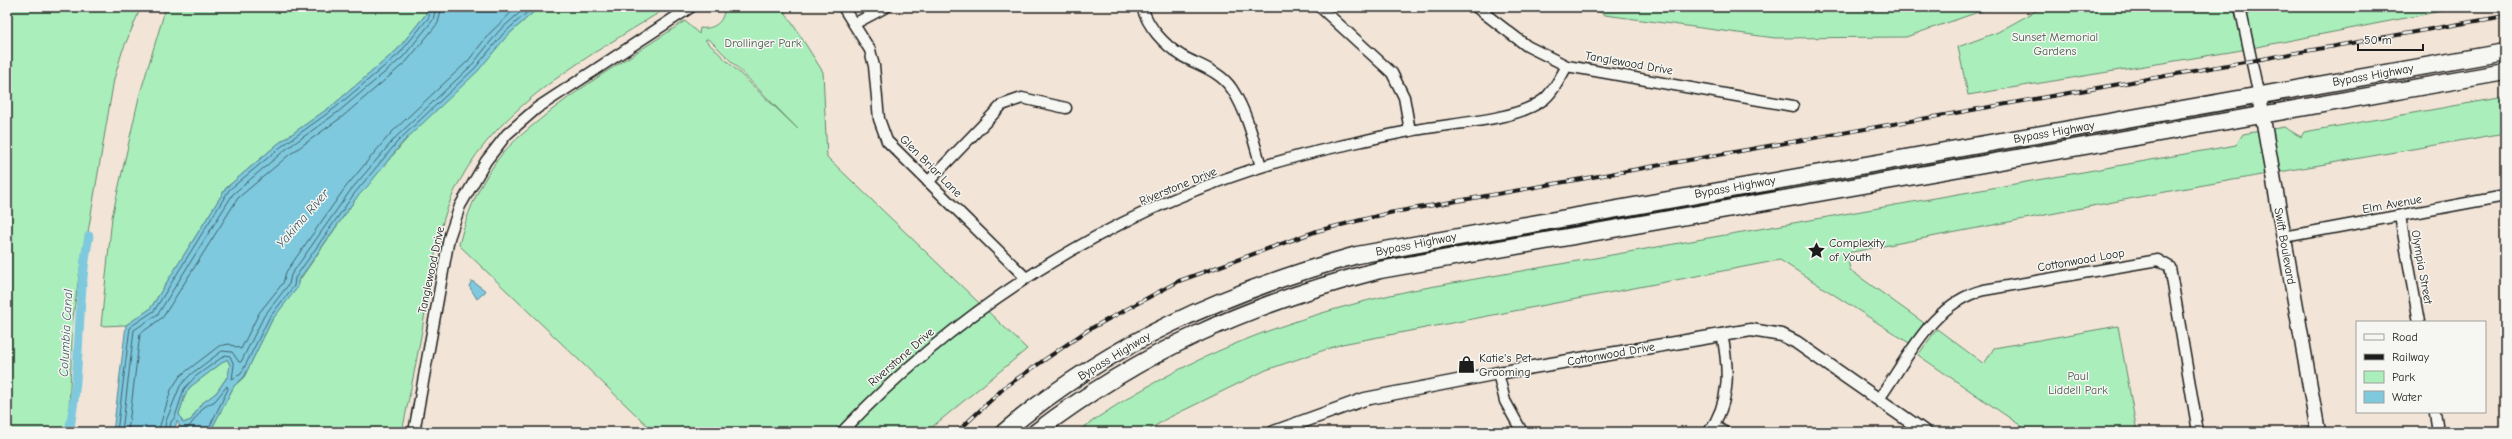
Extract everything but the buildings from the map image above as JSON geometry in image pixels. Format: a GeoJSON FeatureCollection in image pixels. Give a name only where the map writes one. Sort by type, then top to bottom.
{"type":"FeatureCollection","features":[{"type":"Feature","properties":{"kind":"highway","name":"Bypass Highway"},"geometry":{"type":"LineString","coordinates":[[1004,432],[1068,383],[1158,329],[1252,288],[1357,255],[2505,52]]}},
{"type":"Feature","properties":{"kind":"highway","name":"Bypass Highway"},"geometry":{"type":"LineString","coordinates":[[1036,432],[1103,384],[1185,338],[1268,303],[1345,279],[1423,262],[2505,72]]}},
{"type":"Feature","properties":{"kind":"main road","name":"Swift Boulevard"},"geometry":{"type":"LineString","coordinates":[[2259,96],[2318,432]]}},
{"type":"Feature","properties":{"kind":"street","name":"Tanglewood Drive"},"geometry":{"type":"LineString","coordinates":[[414,432],[449,238],[460,206],[482,167],[507,134],[536,108],[691,7]]}},
{"type":"Feature","properties":{"kind":"street","name":"Glen Briar Lane"},"geometry":{"type":"LineString","coordinates":[[843,7],[870,50],[874,66],[879,118],[887,141],[1025,277]]}},
{"type":"Feature","properties":{"kind":"street"},"geometry":{"type":"LineString","coordinates":[[854,24],[886,7]]}},
{"type":"Feature","properties":{"kind":"street"},"geometry":{"type":"LineString","coordinates":[[1142,7],[1158,37],[1182,56],[1211,68],[1232,88],[1246,116],[1261,167]]}},
{"type":"Feature","properties":{"kind":"street"},"geometry":{"type":"LineString","coordinates":[[1320,7],[1392,73],[1404,97],[1410,131]]}},
{"type":"Feature","properties":{"kind":"street","name":"Tanglewood Drive"},"geometry":{"type":"LineString","coordinates":[[1476,7],[1527,46],[1567,66],[1793,106]]}},
{"type":"Feature","properties":{"kind":"street","name":"Swift Boulevard"},"geometry":{"type":"LineString","coordinates":[[2240,7],[2259,96]]}},
{"type":"Feature","properties":{"kind":"street","name":"Swift Boulevard"},"geometry":{"type":"LineString","coordinates":[[2246,7],[2252,61]]}},
{"type":"Feature","properties":{"kind":"street","name":"Riverstone Drive"},"geometry":{"type":"LineString","coordinates":[[842,432],[874,398],[942,338],[1025,277],[1086,242],[1169,201],[1261,167],[1326,149],[1410,131],[1524,112],[1546,98],[1567,66]]}},
{"type":"Feature","properties":{"kind":"street"},"geometry":{"type":"LineString","coordinates":[[928,182],[1002,104],[1022,98],[1066,108]]}},
{"type":"Feature","properties":{"kind":"street","name":"Elm Avenue"},"geometry":{"type":"LineString","coordinates":[[2284,237],[2505,196]]}},
{"type":"Feature","properties":{"kind":"street","name":"Olympia Street"},"geometry":{"type":"LineString","coordinates":[[2400,216],[2419,321]]}},
{"type":"Feature","properties":{"kind":"street","name":"Cottonwood Loop"},"geometry":{"type":"LineString","coordinates":[[1879,399],[1942,311],[1963,297],[1984,290],[2158,260],[2170,267],[2198,432]]}},
{"type":"Feature","properties":{"kind":"street","name":"Cottonwood Drive"},"geometry":{"type":"LineString","coordinates":[[1274,432],[1366,399],[1498,373],[1751,330],[1782,335],[1796,342],[1925,432]]}},
{"type":"Feature","properties":{"kind":"street"},"geometry":{"type":"LineString","coordinates":[[1722,334],[1728,377],[1712,428],[1724,432]]}},
{"type":"Feature","properties":{"kind":"street"},"geometry":{"type":"LineString","coordinates":[[1498,373],[1505,401],[1522,432]]}},
{"type":"Feature","properties":{"kind":"street"},"geometry":{"type":"LineString","coordinates":[[2435,413],[2438,432]]}},
{"type":"Feature","properties":{"kind":"green space"},"geometry":{"type":"Polygon","coordinates":[[[7,7],[141,7],[122,52],[114,79],[87,238],[83,248],[73,318],[68,432],[7,432],[7,7]]]}},
{"type":"Feature","properties":{"kind":"green space"},"geometry":{"type":"Polygon","coordinates":[[[166,7],[428,7],[426,14],[397,50],[333,105],[279,143],[226,188],[150,309],[126,325],[101,326],[112,217],[139,97],[166,7]]]}},
{"type":"Feature","properties":{"kind":"green space"},"geometry":{"type":"Polygon","coordinates":[[[539,7],[668,7],[580,62],[551,82],[524,104],[499,128],[477,155],[458,184],[446,212],[438,241],[402,432],[210,432],[234,386],[244,377],[272,320],[357,197],[417,127],[453,94],[506,37],[539,7]]]}},
{"type":"Feature","properties":{"kind":"green space","name":"Drollinger Park"},"geometry":{"type":"Polygon","coordinates":[[[724,7],[782,7],[823,72],[827,157],[1027,349],[926,432],[654,432],[459,245],[469,213],[482,184],[502,154],[522,135],[550,111],[588,84],[685,21],[699,34],[700,28],[709,28],[717,24],[724,12],[724,7]],[[707,39],[705,40],[798,129],[711,41],[707,39]]]}},
{"type":"Feature","properties":{"kind":"green space"},"geometry":{"type":"Polygon","coordinates":[[[1591,7],[1993,7],[1906,37],[1775,38],[1605,15],[1591,7]]]}},
{"type":"Feature","properties":{"kind":"green space","name":"Sunset Memorial Gardens"},"geometry":{"type":"Polygon","coordinates":[[[2043,7],[2462,7],[2236,51],[1968,95],[1958,47],[1998,32],[2043,7]]]}},
{"type":"Feature","properties":{"kind":"green space"},"geometry":{"type":"Polygon","coordinates":[[[2505,97],[2505,133],[2181,189],[1847,253],[1850,270],[1924,323],[1909,343],[1780,260],[1342,344],[1266,370],[1166,419],[1146,432],[1077,432],[1155,382],[1196,361],[1237,343],[1323,313],[1413,290],[2236,145],[2243,134],[2284,127],[2301,137],[2304,132],[2505,97]]]}},
{"type":"Feature","properties":{"kind":"green space","name":"Paul Liddell Park"},"geometry":{"type":"Polygon","coordinates":[[[2118,326],[2137,432],[2030,432],[1918,355],[1937,329],[1984,364],[1994,348],[2118,326]]]}},
{"type":"Feature","properties":{"kind":"green space"},"geometry":{"type":"Polygon","coordinates":[[[227,359],[230,365],[229,374],[216,393],[201,404],[191,420],[183,423],[179,414],[185,395],[190,387],[227,359]]]}},
{"type":"Feature","properties":{"kind":"water","name":"Yakima River"},"geometry":{"type":"Polygon","coordinates":[[[428,7],[539,7],[506,37],[478,71],[402,143],[367,187],[357,197],[298,281],[298,287],[272,320],[244,377],[234,386],[210,432],[180,432],[181,429],[177,421],[174,432],[113,432],[126,325],[150,309],[226,188],[279,143],[333,105],[397,50],[426,14],[428,7]],[[227,359],[190,387],[185,395],[179,414],[183,423],[191,420],[201,404],[216,393],[228,376],[230,365],[227,359]]]}},
{"type":"Feature","properties":{"kind":"water"},"geometry":{"type":"Polygon","coordinates":[[[472,281],[486,291],[477,299],[469,286],[472,281]]]}},
{"type":"Feature","properties":{"kind":"waterway","name":"Columbia Canal"},"geometry":{"type":"LineString","coordinates":[[69,432],[76,383],[82,285],[89,236]]}},
{"type":"Feature","properties":{"kind":"railway"},"geometry":{"type":"LineString","coordinates":[[957,432],[1005,387],[1088,330],[1179,281],[1317,231],[1389,213],[2505,16]]}},
{"type":"Feature","properties":{"kind":"place","name":"Complexity of Youth"},"geometry":{"type":"Point","coordinates":[1816,250]}},
{"type":"Feature","properties":{"kind":"place","name":"Katie's Pet Grooming"},"geometry":{"type":"Point","coordinates":[1466,365]}}]}
